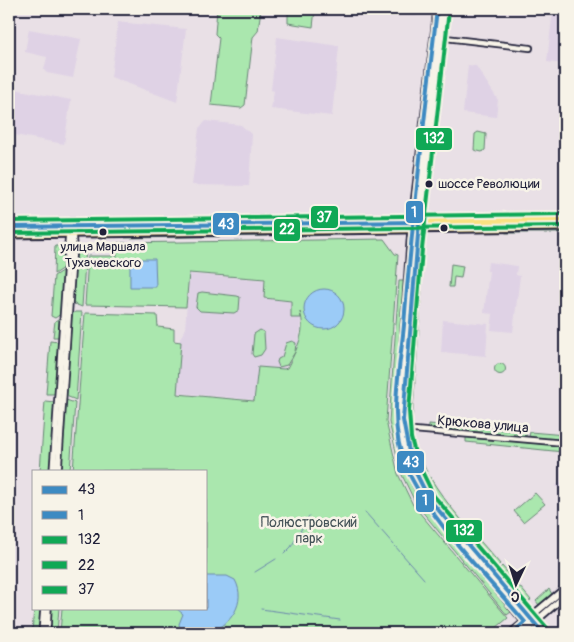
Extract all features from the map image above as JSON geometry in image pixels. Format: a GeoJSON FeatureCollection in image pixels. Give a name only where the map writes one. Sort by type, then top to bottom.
{"type":"FeatureCollection","features":[{"type":"Feature","properties":{"kind":"main road"},"geometry":{"type":"LineString","coordinates":[[415,226],[565,220]]}},
{"type":"Feature","properties":{"kind":"main road"},"geometry":{"type":"LineString","coordinates":[[9,234],[71,231],[415,226],[565,227]]}},
{"type":"Feature","properties":{"kind":"main road"},"geometry":{"type":"LineString","coordinates":[[9,227],[71,231]]}},
{"type":"Feature","properties":{"kind":"street"},"geometry":{"type":"LineString","coordinates":[[436,9],[436,37],[415,226],[401,429],[422,488],[531,625],[543,633]]}},
{"type":"Feature","properties":{"kind":"street"},"geometry":{"type":"LineString","coordinates":[[436,37],[443,9]]}},
{"type":"Feature","properties":{"kind":"street"},"geometry":{"type":"LineString","coordinates":[[436,37],[530,48]]}},
{"type":"Feature","properties":{"kind":"street"},"geometry":{"type":"LineString","coordinates":[[54,470],[71,231]]}},
{"type":"Feature","properties":{"kind":"street"},"geometry":{"type":"LineString","coordinates":[[58,470],[71,231]]}},
{"type":"Feature","properties":{"kind":"street","name":"Крюкова улица"},"geometry":{"type":"LineString","coordinates":[[401,429],[565,443]]}},
{"type":"Feature","properties":{"kind":"street"},"geometry":{"type":"LineString","coordinates":[[511,633],[565,588]]}},
{"type":"Feature","properties":{"kind":"street"},"geometry":{"type":"LineString","coordinates":[[522,633],[565,596]]}},
{"type":"Feature","properties":{"kind":"street"},"geometry":{"type":"LineString","coordinates":[[42,633],[44,610]]}},
{"type":"Feature","properties":{"kind":"street"},"geometry":{"type":"LineString","coordinates":[[47,633],[48,610]]}},
{"type":"Feature","properties":{"kind":"street"},"geometry":{"type":"LineString","coordinates":[[531,625],[534,633]]}},
{"type":"Feature","properties":{"kind":"shaded area"},"geometry":{"type":"Polygon","coordinates":[[[378,9],[423,9],[423,12],[416,16],[378,12],[378,9]]]}},
{"type":"Feature","properties":{"kind":"shaded area"},"geometry":{"type":"Polygon","coordinates":[[[553,9],[565,9],[565,64],[547,62],[553,9]]]}},
{"type":"Feature","properties":{"kind":"shaded area"},"geometry":{"type":"Polygon","coordinates":[[[118,22],[186,29],[177,102],[111,77],[118,22]]]}},
{"type":"Feature","properties":{"kind":"shaded area"},"geometry":{"type":"Polygon","coordinates":[[[29,29],[81,39],[73,78],[47,73],[44,70],[47,57],[25,52],[29,29]]]}},
{"type":"Feature","properties":{"kind":"shaded area"},"geometry":{"type":"Polygon","coordinates":[[[277,37],[339,46],[332,116],[271,109],[274,91],[271,90],[277,37]]]}},
{"type":"Feature","properties":{"kind":"shaded area"},"geometry":{"type":"Polygon","coordinates":[[[468,65],[476,66],[498,100],[496,117],[463,113],[468,65]]]}},
{"type":"Feature","properties":{"kind":"shaded area"},"geometry":{"type":"Polygon","coordinates":[[[9,88],[71,100],[64,144],[9,134],[9,88]]]}},
{"type":"Feature","properties":{"kind":"shaded area"},"geometry":{"type":"Polygon","coordinates":[[[206,121],[241,125],[252,135],[249,186],[192,185],[199,128],[206,121]]]}},
{"type":"Feature","properties":{"kind":"shaded area"},"geometry":{"type":"Polygon","coordinates":[[[488,262],[517,266],[516,275],[520,276],[513,332],[491,330],[493,314],[484,313],[489,271],[487,271],[488,262]]]}},
{"type":"Feature","properties":{"kind":"shaded area"},"geometry":{"type":"Polygon","coordinates":[[[189,274],[265,280],[263,298],[295,302],[298,306],[301,318],[299,346],[284,369],[258,367],[254,400],[177,393],[180,338],[185,330],[189,274]]]}},
{"type":"Feature","properties":{"kind":"shaded area"},"geometry":{"type":"Polygon","coordinates":[[[443,320],[488,324],[486,356],[441,352],[443,320]]]}},
{"type":"Feature","properties":{"kind":"shaded area"},"geometry":{"type":"Polygon","coordinates":[[[565,478],[565,498],[556,486],[565,478]]]}},
{"type":"Feature","properties":{"kind":"green space"},"geometry":{"type":"Polygon","coordinates":[[[217,9],[261,9],[258,31],[253,37],[245,105],[241,108],[211,105],[219,38],[215,34],[217,9]]]}},
{"type":"Feature","properties":{"kind":"green space"},"geometry":{"type":"Polygon","coordinates":[[[288,9],[315,9],[313,27],[288,23],[288,9]]]}},
{"type":"Feature","properties":{"kind":"green space"},"geometry":{"type":"Polygon","coordinates":[[[478,132],[486,134],[485,150],[482,152],[474,150],[475,134],[478,132]]]}},
{"type":"Feature","properties":{"kind":"green space"},"geometry":{"type":"Polygon","coordinates":[[[557,212],[558,216],[503,217],[503,213],[557,212]]]}},
{"type":"Feature","properties":{"kind":"green space"},"geometry":{"type":"Polygon","coordinates":[[[499,213],[499,217],[436,218],[436,214],[499,213]]]}},
{"type":"Feature","properties":{"kind":"green space"},"geometry":{"type":"Polygon","coordinates":[[[506,231],[565,231],[565,233],[506,233],[506,231]]]}},
{"type":"Feature","properties":{"kind":"green space"},"geometry":{"type":"Polygon","coordinates":[[[360,234],[276,237],[275,235],[360,234]]]}},
{"type":"Feature","properties":{"kind":"green space"},"geometry":{"type":"Polygon","coordinates":[[[268,236],[125,238],[125,237],[268,236]]]}},
{"type":"Feature","properties":{"kind":"green space","name":"Полюстровский парк"},"geometry":{"type":"Polygon","coordinates":[[[384,239],[395,254],[398,255],[386,421],[398,474],[413,505],[508,618],[490,633],[60,633],[62,610],[208,610],[208,470],[73,470],[85,313],[157,315],[158,327],[174,329],[174,341],[181,342],[177,394],[254,401],[258,367],[287,368],[300,341],[302,319],[300,312],[301,318],[291,318],[291,301],[264,298],[265,279],[189,273],[186,307],[85,305],[88,256],[117,256],[117,243],[384,239]]]}},
{"type":"Feature","properties":{"kind":"green space"},"geometry":{"type":"Polygon","coordinates":[[[55,246],[66,246],[63,268],[54,274],[55,246]]]}},
{"type":"Feature","properties":{"kind":"green space"},"geometry":{"type":"Polygon","coordinates":[[[76,246],[86,247],[82,307],[72,303],[76,246]]]}},
{"type":"Feature","properties":{"kind":"green space"},"geometry":{"type":"Polygon","coordinates":[[[419,249],[424,253],[422,288],[415,287],[419,249]]]}},
{"type":"Feature","properties":{"kind":"green space"},"geometry":{"type":"Polygon","coordinates":[[[451,264],[463,266],[461,278],[454,277],[453,287],[449,287],[451,264]]]}},
{"type":"Feature","properties":{"kind":"green space"},"geometry":{"type":"Polygon","coordinates":[[[65,269],[61,314],[55,318],[51,316],[54,276],[65,269]]]}},
{"type":"Feature","properties":{"kind":"green space"},"geometry":{"type":"Polygon","coordinates":[[[399,281],[405,281],[395,421],[403,467],[422,504],[511,612],[507,615],[416,504],[401,473],[389,422],[399,281]]]}},
{"type":"Feature","properties":{"kind":"green space"},"geometry":{"type":"Polygon","coordinates":[[[415,291],[422,291],[412,423],[406,423],[415,291]]]}},
{"type":"Feature","properties":{"kind":"green space"},"geometry":{"type":"Polygon","coordinates":[[[198,293],[240,297],[239,310],[234,313],[200,311],[196,307],[198,293]]]}},
{"type":"Feature","properties":{"kind":"green space"},"geometry":{"type":"Polygon","coordinates":[[[75,312],[82,312],[76,400],[66,396],[71,315],[75,312]]]}},
{"type":"Feature","properties":{"kind":"green space"},"geometry":{"type":"Polygon","coordinates":[[[61,317],[60,337],[53,337],[55,321],[61,317]]]}},
{"type":"Feature","properties":{"kind":"green space"},"geometry":{"type":"Polygon","coordinates":[[[260,330],[264,332],[265,349],[261,355],[254,357],[252,354],[254,334],[260,330]]]}},
{"type":"Feature","properties":{"kind":"green space"},"geometry":{"type":"Polygon","coordinates":[[[50,341],[59,342],[56,394],[46,394],[50,341]]]}},
{"type":"Feature","properties":{"kind":"green space"},"geometry":{"type":"Polygon","coordinates":[[[292,341],[296,343],[295,352],[287,365],[279,367],[277,362],[282,357],[286,343],[292,341]]]}},
{"type":"Feature","properties":{"kind":"green space"},"geometry":{"type":"Polygon","coordinates":[[[500,363],[506,369],[500,375],[494,369],[500,363]]]}},
{"type":"Feature","properties":{"kind":"green space"},"geometry":{"type":"Polygon","coordinates":[[[66,400],[75,403],[70,470],[61,470],[66,400]]]}},
{"type":"Feature","properties":{"kind":"green space"},"geometry":{"type":"Polygon","coordinates":[[[45,401],[55,402],[51,470],[40,470],[45,401]]]}},
{"type":"Feature","properties":{"kind":"green space"},"geometry":{"type":"Polygon","coordinates":[[[429,424],[464,427],[463,431],[429,428],[429,424]]]}},
{"type":"Feature","properties":{"kind":"green space"},"geometry":{"type":"Polygon","coordinates":[[[467,427],[527,432],[526,436],[467,431],[467,427]]]}},
{"type":"Feature","properties":{"kind":"green space"},"geometry":{"type":"Polygon","coordinates":[[[530,432],[565,435],[565,440],[529,437],[530,432]]]}},
{"type":"Feature","properties":{"kind":"green space"},"geometry":{"type":"Polygon","coordinates":[[[409,433],[412,433],[426,470],[436,487],[460,519],[500,564],[494,569],[486,564],[460,534],[428,490],[413,456],[409,433]]]}},
{"type":"Feature","properties":{"kind":"green space"},"geometry":{"type":"Polygon","coordinates":[[[466,437],[563,446],[563,452],[466,442],[466,437]]]}},
{"type":"Feature","properties":{"kind":"green space"},"geometry":{"type":"Polygon","coordinates":[[[535,493],[545,504],[523,522],[514,511],[535,493]]]}},
{"type":"Feature","properties":{"kind":"green space"},"geometry":{"type":"Polygon","coordinates":[[[502,566],[531,600],[526,603],[496,572],[502,566]]]}},
{"type":"Feature","properties":{"kind":"green space"},"geometry":{"type":"Polygon","coordinates":[[[549,589],[552,594],[539,605],[536,601],[549,589]]]}},
{"type":"Feature","properties":{"kind":"green space"},"geometry":{"type":"Polygon","coordinates":[[[34,610],[41,610],[40,633],[32,633],[34,610]]]}},
{"type":"Feature","properties":{"kind":"green space"},"geometry":{"type":"Polygon","coordinates":[[[51,610],[59,610],[57,633],[50,633],[51,610]]]}},
{"type":"Feature","properties":{"kind":"water"},"geometry":{"type":"Polygon","coordinates":[[[130,259],[155,259],[156,287],[130,287],[130,259]]]}},
{"type":"Feature","properties":{"kind":"water"},"geometry":{"type":"Polygon","coordinates":[[[320,289],[328,289],[335,292],[341,298],[344,309],[341,320],[335,326],[328,329],[320,329],[313,326],[307,320],[304,313],[304,305],[307,298],[313,292],[320,289]]]}},
{"type":"Feature","properties":{"kind":"water"},"geometry":{"type":"Polygon","coordinates":[[[208,576],[227,576],[235,580],[239,596],[238,604],[230,619],[217,629],[206,634],[181,633],[179,624],[183,614],[178,610],[208,610],[208,576]]]}},
{"type":"Feature","properties":{"kind":"waterway"},"geometry":{"type":"LineString","coordinates":[[365,512],[424,579]]}},
{"type":"Feature","properties":{"kind":"waterway"},"geometry":{"type":"LineString","coordinates":[[284,554],[291,547],[309,516]]}},
{"type":"Feature","properties":{"kind":"waterway"},"geometry":{"type":"LineString","coordinates":[[255,572],[276,559]]}},
{"type":"Feature","properties":{"kind":"waterway"},"geometry":{"type":"LineString","coordinates":[[261,609],[340,620]]}},
{"type":"Feature","properties":{"kind":"transit line","name":"1"},"geometry":{"type":"LineString","coordinates":[[437,9],[396,396],[397,433],[406,467],[429,508],[460,548],[525,622],[518,628]]}},
{"type":"Feature","properties":{"kind":"transit line","name":"132"},"geometry":{"type":"LineString","coordinates":[[449,10],[422,249],[409,411],[411,438],[417,461],[434,496],[548,629]]}},
{"type":"Feature","properties":{"kind":"transit line","name":"37"},"geometry":{"type":"LineString","coordinates":[[9,221],[565,214]]}},
{"type":"Feature","properties":{"kind":"transit line","name":"43"},"geometry":{"type":"LineString","coordinates":[[9,227],[419,222],[403,420],[411,463],[429,499],[543,633]]}},
{"type":"Feature","properties":{"kind":"transit line","name":"22"},"geometry":{"type":"LineString","coordinates":[[9,233],[565,226]]}},
{"type":"Feature","properties":{"kind":"place","name":"шоссе Революции"},"geometry":{"type":"Point","coordinates":[429,184]}},
{"type":"Feature","properties":{"kind":"place","name":"улица Маршала Тухачевского"},"geometry":{"type":"Point","coordinates":[103,232]}}]}
